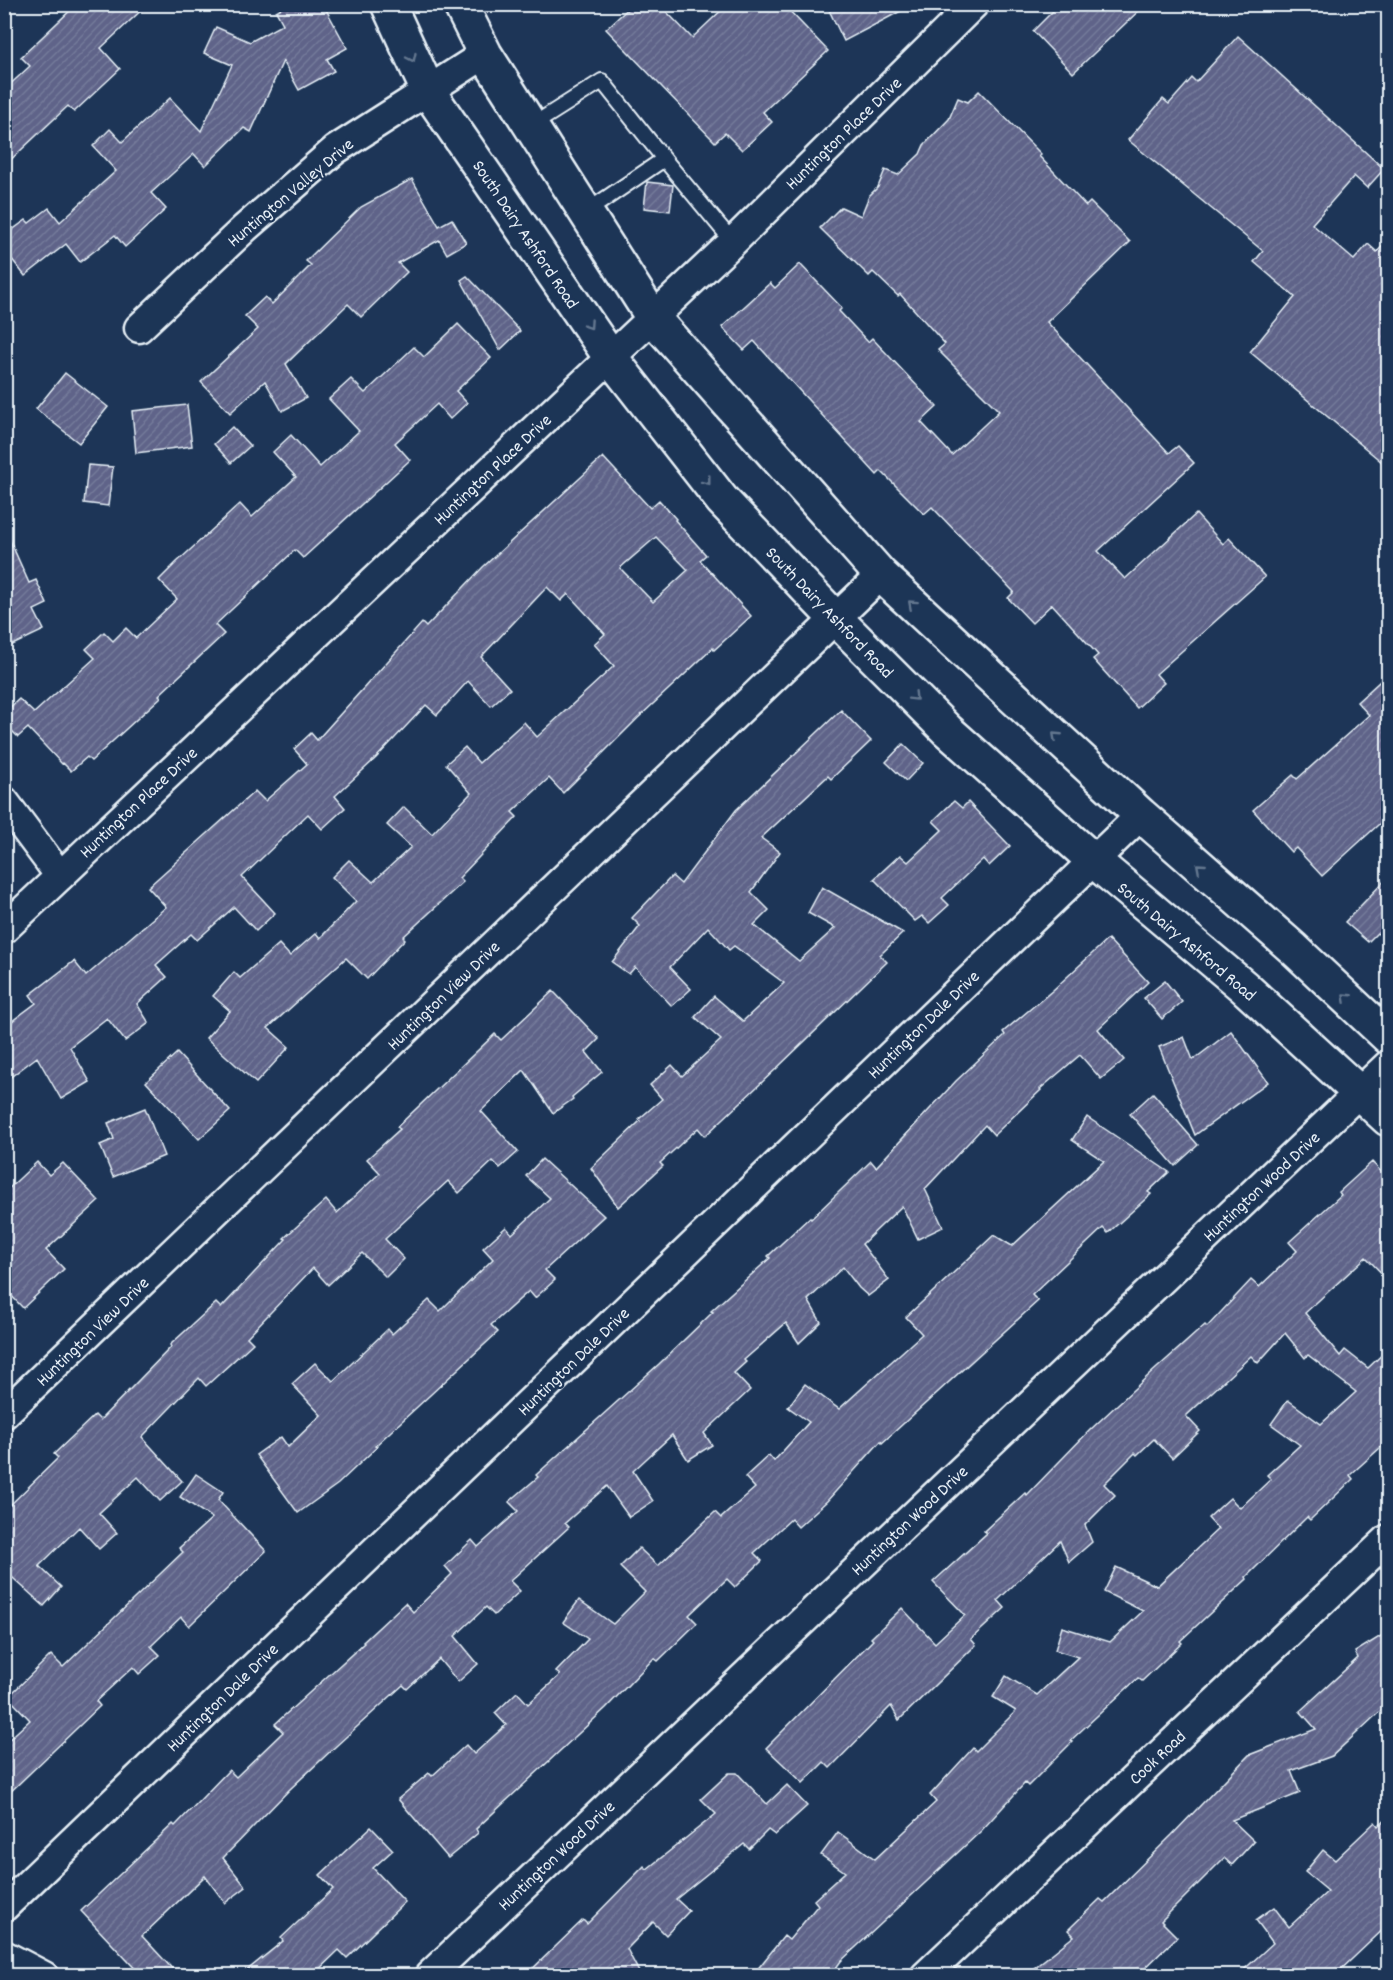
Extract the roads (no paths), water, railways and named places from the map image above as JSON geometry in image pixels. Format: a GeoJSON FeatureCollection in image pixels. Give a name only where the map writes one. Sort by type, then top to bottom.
{"type":"FeatureCollection","features":[{"type":"Feature","properties":{"kind":"main road","name":"South Dairy Ashford Road"},"geometry":{"type":"LineString","coordinates":[[388,4],[428,91],[611,358],[722,500],[947,730],[1093,860],[1244,987],[1389,1119]]}},
{"type":"Feature","properties":{"kind":"main road"},"geometry":{"type":"LineString","coordinates":[[460,4],[485,54],[653,318],[881,575],[1141,814],[1294,949],[1389,1037]]}},
{"type":"Feature","properties":{"kind":"street","name":"Huntington Place Drive"},"geometry":{"type":"LineString","coordinates":[[4,929],[733,242],[974,4]]}},
{"type":"Feature","properties":{"kind":"street","name":"Huntington Valley Drive"},"geometry":{"type":"LineString","coordinates":[[139,328],[244,228],[335,150],[485,54]]}},
{"type":"Feature","properties":{"kind":"street","name":"Huntington View Drive"},"geometry":{"type":"LineString","coordinates":[[4,1414],[881,575]]}},
{"type":"Feature","properties":{"kind":"street"},"geometry":{"type":"LineString","coordinates":[[4,801],[60,876]]}},
{"type":"Feature","properties":{"kind":"street","name":"Huntington Dale Drive"},"geometry":{"type":"LineString","coordinates":[[4,1906],[1141,814]]}},
{"type":"Feature","properties":{"kind":"street","name":"Huntington Wood Drive"},"geometry":{"type":"LineString","coordinates":[[429,1976],[1389,1065]]}},
{"type":"Feature","properties":{"kind":"street","name":"Cook Road"},"geometry":{"type":"LineString","coordinates":[[925,1976],[1389,1539]]}},
{"type":"Feature","properties":{"kind":"street"},"geometry":{"type":"LineString","coordinates":[[4,1955],[44,1976]]}},
{"type":"Feature","properties":{"kind":"lane"},"geometry":{"type":"LineString","coordinates":[[531,126],[603,81],[733,242]]}},
{"type":"Feature","properties":{"kind":"lane"},"geometry":{"type":"LineString","coordinates":[[586,212],[664,159]]}}]}
